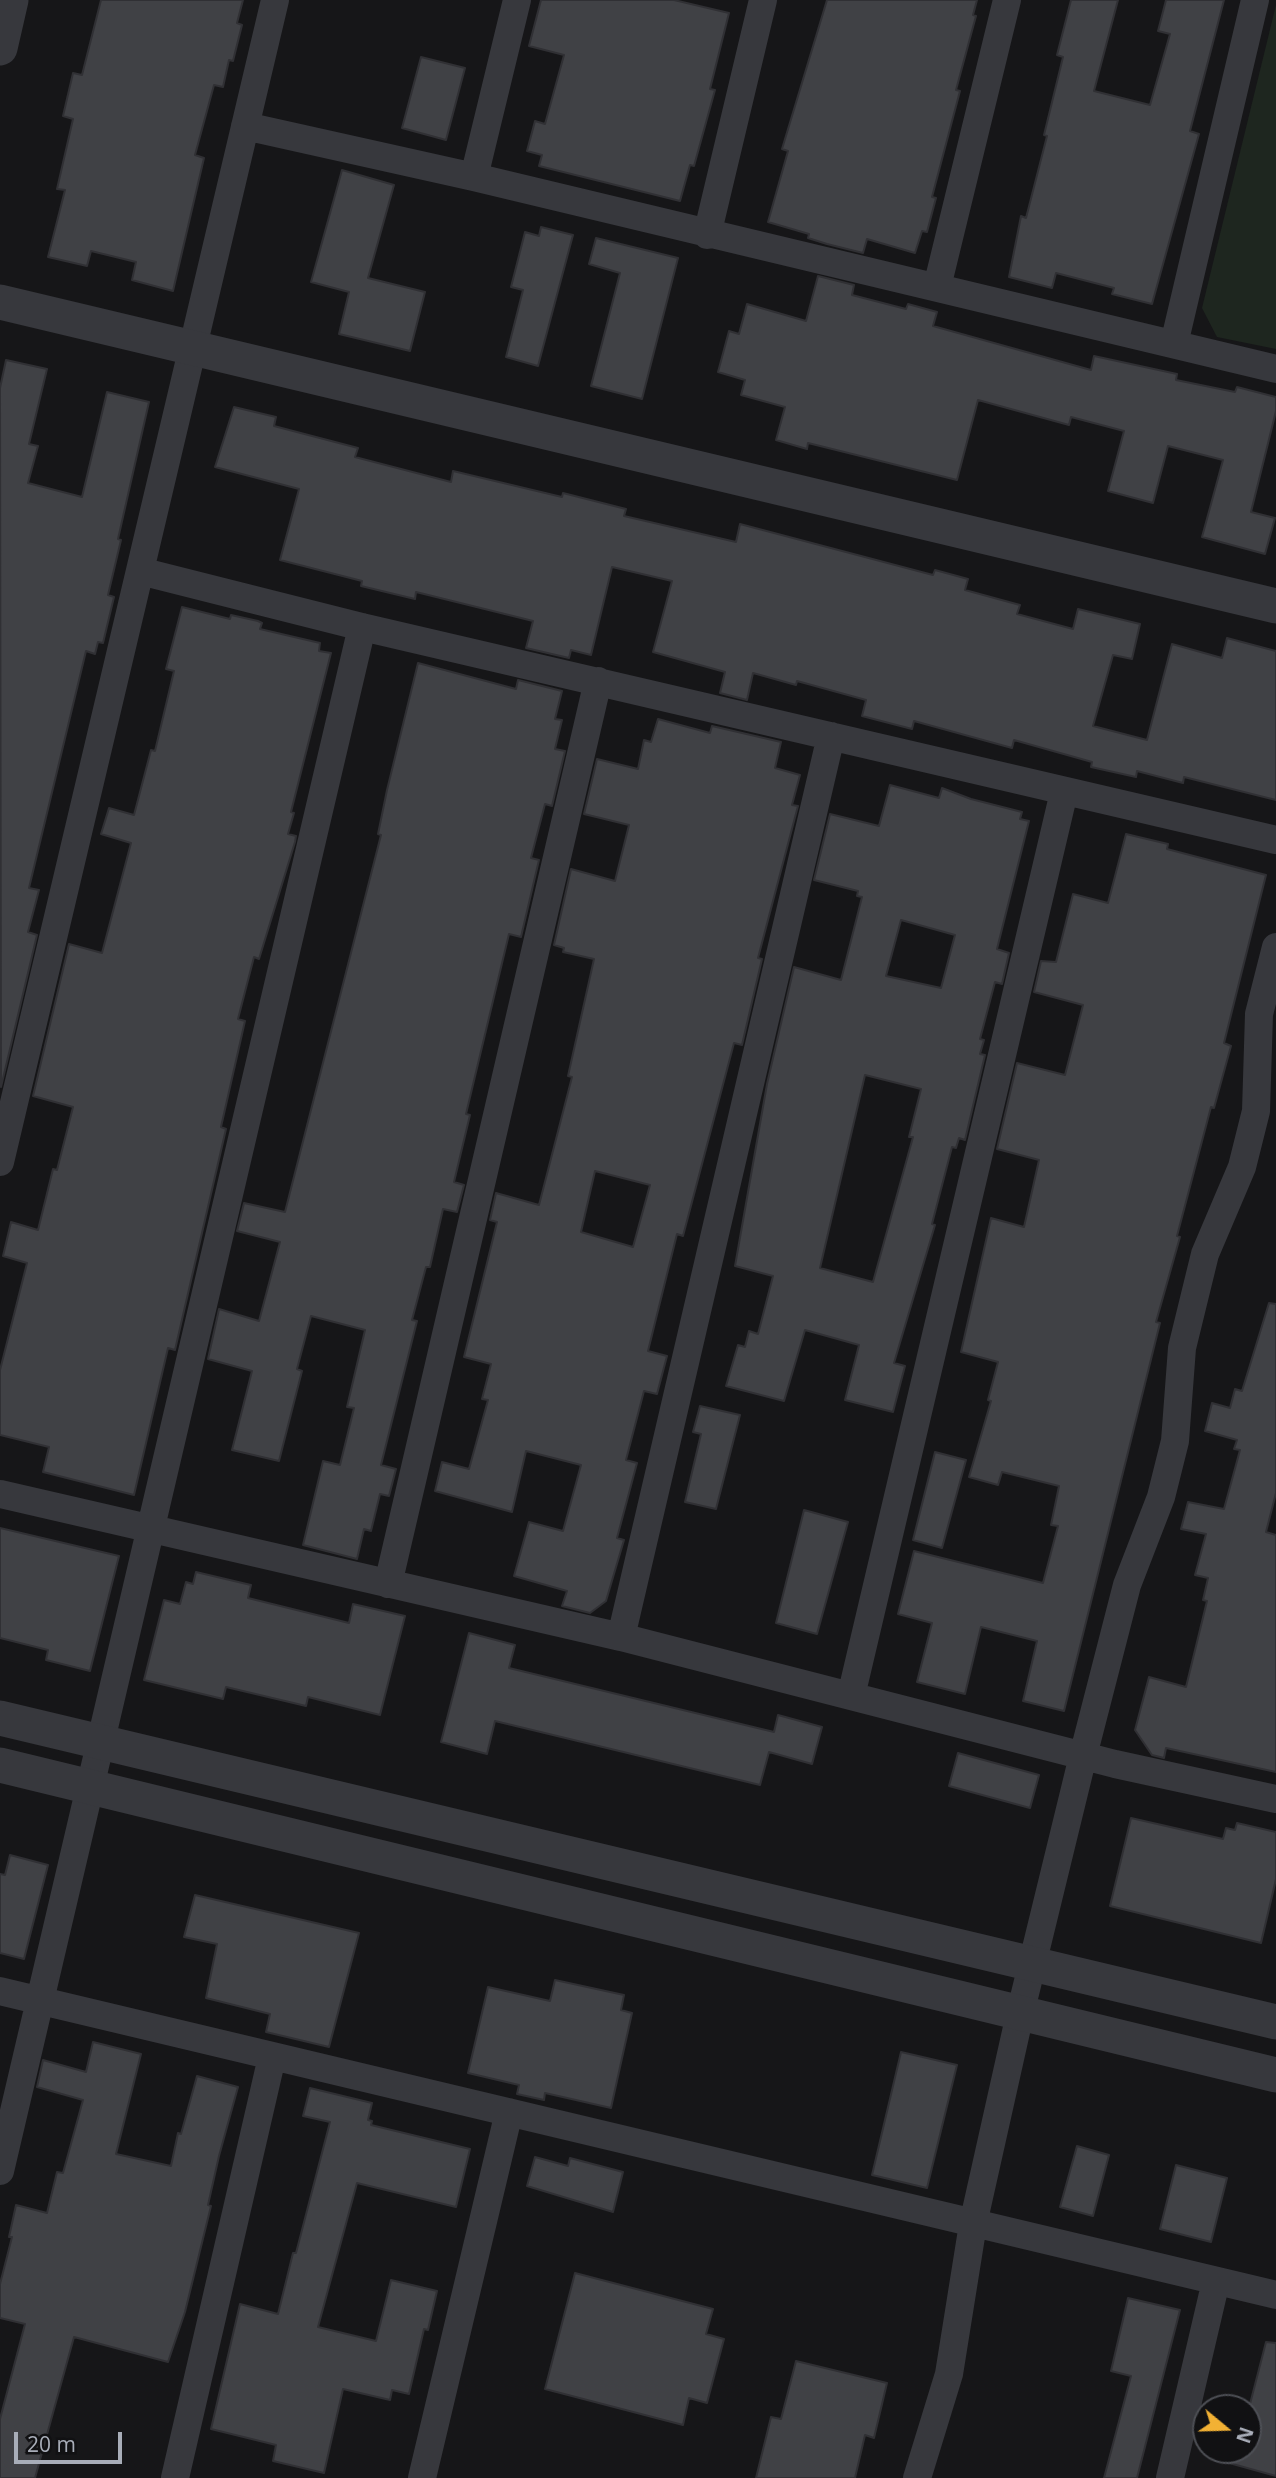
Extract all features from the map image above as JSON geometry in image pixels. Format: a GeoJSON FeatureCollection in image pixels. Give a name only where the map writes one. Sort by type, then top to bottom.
{"type":"FeatureCollection","features":[{"type":"Feature","properties":{"kind":"street"},"geometry":{"type":"LineString","coordinates":[[0,48],[11,0]]}},
{"type":"Feature","properties":{"kind":"street"},"geometry":{"type":"LineString","coordinates":[[0,1162],[275,0]]}},
{"type":"Feature","properties":{"kind":"street"},"geometry":{"type":"LineString","coordinates":[[474,177],[517,0]]}},
{"type":"Feature","properties":{"kind":"street"},"geometry":{"type":"LineString","coordinates":[[707,235],[763,0]]}},
{"type":"Feature","properties":{"kind":"street"},"geometry":{"type":"LineString","coordinates":[[937,287],[1007,0]]}},
{"type":"Feature","properties":{"kind":"street"},"geometry":{"type":"LineString","coordinates":[[1174,344],[1255,0]]}},
{"type":"Feature","properties":{"kind":"street"},"geometry":{"type":"LineString","coordinates":[[245,126],[474,177],[707,235],[937,287],[1276,369]]}},
{"type":"Feature","properties":{"kind":"street"},"geometry":{"type":"LineString","coordinates":[[0,302],[193,351],[1276,606]]}},
{"type":"Feature","properties":{"kind":"street"},"geometry":{"type":"LineString","coordinates":[[140,571],[362,627],[1064,792],[1276,839]]}},
{"type":"Feature","properties":{"kind":"street"},"geometry":{"type":"LineString","coordinates":[[0,2171],[103,1742],[149,1530],[362,627]]}},
{"type":"Feature","properties":{"kind":"street"},"geometry":{"type":"LineString","coordinates":[[388,1584],[598,681]]}},
{"type":"Feature","properties":{"kind":"street"},"geometry":{"type":"LineString","coordinates":[[621,1637],[831,736]]}},
{"type":"Feature","properties":{"kind":"street"},"geometry":{"type":"LineString","coordinates":[[851,1696],[1064,792]]}},
{"type":"Feature","properties":{"kind":"street"},"geometry":{"type":"LineString","coordinates":[[917,2478],[948,2374],[974,2224],[1020,2014],[1083,1756],[1127,1586],[1161,1497],[1175,1441],[1182,1348],[1205,1254],[1242,1167],[1256,1111],[1259,1014],[1276,947]]}},
{"type":"Feature","properties":{"kind":"street"},"geometry":{"type":"LineString","coordinates":[[0,1494],[621,1637],[1083,1756],[1276,1799]]}},
{"type":"Feature","properties":{"kind":"street"},"geometry":{"type":"LineString","coordinates":[[0,1718],[1276,2022]]}},
{"type":"Feature","properties":{"kind":"street"},"geometry":{"type":"LineString","coordinates":[[0,1765],[1276,2075]]}},
{"type":"Feature","properties":{"kind":"street"},"geometry":{"type":"LineString","coordinates":[[0,1991],[1276,2295]]}},
{"type":"Feature","properties":{"kind":"street"},"geometry":{"type":"LineString","coordinates":[[175,2478],[272,2057]]}},
{"type":"Feature","properties":{"kind":"street"},"geometry":{"type":"LineString","coordinates":[[422,2478],[509,2112]]}},
{"type":"Feature","properties":{"kind":"street"},"geometry":{"type":"LineString","coordinates":[[1170,2478],[1216,2281]]}},
{"type":"Feature","properties":{"kind":"shaded area"},"geometry":{"type":"Polygon","coordinates":[[[1276,5],[1276,349],[1217,337],[1202,308],[1276,5]]]}},
{"type":"Feature","properties":{"kind":"building"},"geometry":{"type":"Polygon","coordinates":[[[101,0],[243,0],[237,23],[242,25],[233,61],[229,60],[223,87],[214,85],[195,155],[204,158],[173,291],[132,280],[136,262],[91,251],[87,266],[48,257],[65,190],[57,189],[73,119],[63,116],[73,73],[82,75],[101,0]]]}},
{"type":"Feature","properties":{"kind":"building"},"geometry":{"type":"Polygon","coordinates":[[[541,0],[674,0],[729,13],[710,89],[715,90],[694,166],[690,165],[680,201],[539,166],[542,155],[527,151],[535,121],[545,124],[564,55],[529,46],[541,0]]]}},
{"type":"Feature","properties":{"kind":"building"},"geometry":{"type":"Polygon","coordinates":[[[827,0],[977,0],[973,15],[976,16],[956,90],[960,91],[932,197],[936,198],[927,232],[922,231],[915,253],[867,239],[863,253],[808,238],[809,234],[768,222],[788,151],[782,149],[827,0]]]}},
{"type":"Feature","properties":{"kind":"building"},"geometry":{"type":"Polygon","coordinates":[[[1071,0],[1118,0],[1094,91],[1150,105],[1170,34],[1158,31],[1166,0],[1224,0],[1190,131],[1199,134],[1152,304],[1112,294],[1114,288],[1056,273],[1052,288],[1009,277],[1021,216],[1026,218],[1047,136],[1044,135],[1063,57],[1057,55],[1071,0]]]}},
{"type":"Feature","properties":{"kind":"building"},"geometry":{"type":"Polygon","coordinates":[[[421,57],[465,68],[446,140],[402,128],[421,57]]]}},
{"type":"Feature","properties":{"kind":"building"},"geometry":{"type":"Polygon","coordinates":[[[342,170],[394,185],[368,278],[425,292],[410,351],[339,334],[349,292],[311,282],[342,170]]]}},
{"type":"Feature","properties":{"kind":"building"},"geometry":{"type":"Polygon","coordinates":[[[541,227],[573,235],[538,366],[506,357],[523,290],[511,287],[525,232],[539,236],[541,227]]]}},
{"type":"Feature","properties":{"kind":"building"},"geometry":{"type":"Polygon","coordinates":[[[596,238],[678,258],[642,399],[591,386],[620,273],[589,264],[596,238]]]}},
{"type":"Feature","properties":{"kind":"building"},"geometry":{"type":"Polygon","coordinates":[[[818,276],[854,285],[852,295],[906,309],[908,304],[937,312],[933,326],[1091,370],[1094,356],[1177,374],[1176,380],[1235,392],[1237,387],[1276,397],[1276,411],[1251,512],[1275,518],[1265,554],[1202,537],[1223,460],[1168,446],[1153,503],[1108,491],[1124,431],[1071,417],[1069,425],[978,400],[957,480],[808,443],[807,449],[776,440],[785,407],[741,395],[745,380],[718,372],[729,331],[739,334],[747,304],[806,321],[818,276]]]}},
{"type":"Feature","properties":{"kind":"building"},"geometry":{"type":"Polygon","coordinates":[[[6,360],[47,369],[29,444],[38,446],[28,483],[82,497],[107,392],[149,402],[118,539],[121,540],[108,595],[114,597],[103,643],[98,642],[95,654],[86,651],[29,888],[39,890],[28,932],[37,935],[1,1087],[0,388],[6,360]]]}},
{"type":"Feature","properties":{"kind":"building"},"geometry":{"type":"Polygon","coordinates":[[[234,407],[276,417],[274,426],[358,448],[355,457],[451,482],[453,471],[562,497],[563,493],[626,509],[624,516],[736,542],[740,524],[933,575],[935,570],[968,579],[965,590],[1020,605],[1017,614],[1073,629],[1078,609],[1140,624],[1132,659],[1113,655],[1093,726],[1147,740],[1172,644],[1222,658],[1227,638],[1276,651],[1276,800],[1184,777],[1183,783],[1137,771],[1136,777],[1091,767],[1092,762],[1014,740],[1012,748],[914,721],[912,729],[862,716],[866,700],[797,681],[796,685],[753,673],[747,700],[720,693],[725,672],[653,652],[672,581],[612,567],[591,655],[571,650],[569,658],[526,648],[533,621],[416,592],[415,599],[361,586],[362,581],[280,560],[299,489],[215,467],[234,407]]]}},
{"type":"Feature","properties":{"kind":"building"},"geometry":{"type":"Polygon","coordinates":[[[182,607],[230,619],[231,615],[258,621],[262,623],[260,629],[320,643],[319,651],[331,653],[291,812],[294,813],[288,834],[296,836],[295,842],[259,959],[254,957],[238,1019],[245,1021],[221,1127],[226,1129],[175,1350],[168,1348],[134,1495],[43,1472],[49,1447],[0,1435],[0,1370],[27,1263],[3,1256],[11,1222],[38,1230],[53,1169],[57,1170],[73,1107],[33,1096],[69,944],[102,953],[131,843],[101,834],[109,808],[134,815],[151,750],[155,751],[174,671],[166,669],[182,607]]]}},
{"type":"Feature","properties":{"kind":"building"},"geometry":{"type":"Polygon","coordinates":[[[418,663],[516,689],[518,680],[562,691],[555,719],[562,720],[555,749],[565,751],[552,806],[545,804],[531,858],[539,860],[521,937],[509,934],[466,1114],[470,1115],[454,1182],[464,1185],[457,1212],[443,1209],[430,1267],[426,1267],[412,1320],[417,1321],[381,1465],[396,1469],[389,1496],[380,1494],[371,1531],[364,1529],[357,1559],[303,1545],[323,1461],[340,1465],[354,1408],[347,1407],[365,1330],[311,1316],[297,1369],[302,1371],[279,1461],[232,1450],[252,1371],[208,1359],[219,1309],[259,1321],[280,1242],[237,1231],[244,1203],[285,1212],[381,835],[378,834],[387,790],[418,663]]]}},
{"type":"Feature","properties":{"kind":"building"},"geometry":{"type":"Polygon","coordinates":[[[658,719],[710,733],[712,726],[781,742],[775,768],[800,775],[792,805],[798,806],[758,958],[762,959],[742,1045],[734,1043],[683,1236],[677,1234],[648,1351],[667,1356],[657,1394],[644,1391],[626,1460],[637,1463],[617,1538],[624,1540],[606,1601],[590,1613],[562,1606],[567,1591],[514,1576],[529,1522],[563,1531],[581,1465],[526,1451],[512,1512],[435,1491],[442,1462],[469,1469],[488,1400],[482,1399],[491,1364],[464,1357],[497,1222],[490,1220],[496,1193],[539,1205],[572,1077],[568,1076],[594,959],[563,952],[564,948],[554,945],[571,869],[615,881],[629,825],[584,814],[597,759],[638,769],[644,740],[651,742],[658,719]],[[595,1171],[581,1232],[633,1247],[650,1185],[595,1171]]]}},
{"type":"Feature","properties":{"kind":"building"},"geometry":{"type":"Polygon","coordinates":[[[890,785],[939,798],[942,788],[971,799],[1022,812],[1020,819],[1029,821],[997,949],[1009,953],[1002,984],[995,982],[980,1039],[984,1040],[980,1054],[985,1055],[965,1140],[959,1138],[956,1148],[952,1147],[932,1224],[935,1225],[894,1363],[905,1366],[893,1412],[845,1400],[859,1345],[805,1330],[784,1401],[726,1386],[738,1345],[745,1347],[749,1331],[758,1334],[773,1276],[735,1266],[767,1084],[794,967],[841,980],[862,897],[857,896],[858,891],[814,880],[830,814],[879,826],[890,785]],[[901,920],[886,976],[941,988],[955,935],[901,920]],[[865,1075],[820,1268],[873,1282],[913,1137],[909,1137],[921,1089],[865,1075]]]}},
{"type":"Feature","properties":{"kind":"building"},"geometry":{"type":"Polygon","coordinates":[[[1126,834],[1168,844],[1167,849],[1266,875],[1224,1043],[1231,1046],[1214,1108],[1211,1107],[1177,1236],[1180,1237],[1156,1322],[1160,1323],[1064,1711],[1023,1701],[1037,1641],[981,1627],[965,1694],[917,1682],[932,1623],[898,1614],[914,1551],[1043,1583],[1058,1526],[1051,1525],[1059,1486],[1002,1472],[998,1485],[969,1477],[991,1401],[988,1400],[998,1362],[961,1352],[991,1218],[1024,1227],[1039,1160],[997,1149],[1017,1063],[1065,1075],[1083,1005],[1034,992],[1041,961],[1056,962],[1073,894],[1108,903],[1126,834]]]}},
{"type":"Feature","properties":{"kind":"building"},"geometry":{"type":"Polygon","coordinates":[[[1269,1303],[1276,1304],[1276,1493],[1266,1532],[1276,1535],[1276,1772],[1166,1748],[1164,1758],[1152,1755],[1135,1730],[1149,1677],[1186,1687],[1207,1601],[1203,1600],[1208,1578],[1195,1575],[1206,1534],[1181,1529],[1188,1502],[1224,1509],[1240,1450],[1234,1449],[1237,1440],[1205,1431],[1212,1403],[1230,1408],[1235,1389],[1242,1391],[1269,1303]]]}},
{"type":"Feature","properties":{"kind":"building"},"geometry":{"type":"Polygon","coordinates":[[[700,1406],[740,1415],[716,1509],[685,1502],[701,1434],[693,1432],[700,1406]]]}},
{"type":"Feature","properties":{"kind":"building"},"geometry":{"type":"Polygon","coordinates":[[[935,1452],[966,1460],[942,1548],[913,1540],[935,1452]]]}},
{"type":"Feature","properties":{"kind":"building"},"geometry":{"type":"Polygon","coordinates":[[[804,1510],[848,1522],[817,1634],[776,1623],[804,1510]]]}},
{"type":"Feature","properties":{"kind":"building"},"geometry":{"type":"Polygon","coordinates":[[[0,1528],[119,1556],[90,1671],[46,1660],[48,1650],[0,1638],[0,1528]]]}},
{"type":"Feature","properties":{"kind":"building"},"geometry":{"type":"Polygon","coordinates":[[[196,1572],[251,1585],[248,1598],[349,1623],[353,1604],[405,1616],[380,1715],[308,1697],[306,1706],[226,1687],[223,1699],[144,1680],[164,1600],[180,1604],[186,1582],[193,1584],[196,1572]]]}},
{"type":"Feature","properties":{"kind":"building"},"geometry":{"type":"Polygon","coordinates":[[[469,1633],[515,1645],[509,1668],[774,1732],[778,1715],[822,1727],[812,1764],[769,1752],[760,1785],[495,1721],[487,1754],[441,1742],[469,1633]]]}},
{"type":"Feature","properties":{"kind":"building"},"geometry":{"type":"Polygon","coordinates":[[[958,1753],[1039,1775],[1030,1808],[949,1786],[958,1753]]]}},
{"type":"Feature","properties":{"kind":"building"},"geometry":{"type":"Polygon","coordinates":[[[1131,1818],[1223,1839],[1226,1828],[1235,1830],[1237,1823],[1276,1832],[1276,1879],[1261,1943],[1110,1906],[1131,1818]]]}},
{"type":"Feature","properties":{"kind":"building"},"geometry":{"type":"Polygon","coordinates":[[[10,1855],[48,1865],[24,1959],[0,1953],[0,1874],[5,1875],[10,1855]]]}},
{"type":"Feature","properties":{"kind":"building"},"geometry":{"type":"Polygon","coordinates":[[[195,1895],[359,1933],[329,2047],[266,2032],[270,2014],[206,1998],[217,1944],[184,1937],[195,1895]]]}},
{"type":"Feature","properties":{"kind":"building"},"geometry":{"type":"Polygon","coordinates":[[[555,1980],[624,1995],[621,2010],[632,2013],[611,2108],[545,2093],[544,2100],[517,2094],[519,2085],[468,2073],[488,1987],[550,2001],[555,1980]]]}},
{"type":"Feature","properties":{"kind":"building"},"geometry":{"type":"Polygon","coordinates":[[[93,2042],[141,2054],[116,2154],[171,2166],[178,2133],[181,2134],[197,2076],[238,2087],[219,2156],[208,2205],[211,2206],[185,2312],[168,2362],[74,2337],[35,2478],[0,2478],[0,2419],[25,2324],[0,2318],[0,2284],[12,2237],[9,2237],[16,2205],[47,2213],[57,2172],[63,2173],[83,2100],[37,2087],[43,2060],[86,2072],[93,2042]]]}},
{"type":"Feature","properties":{"kind":"building"},"geometry":{"type":"Polygon","coordinates":[[[901,2052],[957,2065],[927,2188],[872,2175],[901,2052]]]}},
{"type":"Feature","properties":{"kind":"building"},"geometry":{"type":"Polygon","coordinates":[[[310,2088],[372,2103],[368,2120],[372,2121],[371,2125],[470,2149],[456,2207],[357,2183],[318,2327],[376,2341],[391,2280],[437,2291],[428,2330],[424,2329],[409,2394],[392,2390],[390,2400],[343,2389],[324,2473],[273,2461],[276,2445],[211,2429],[240,2304],[278,2314],[293,2253],[296,2253],[330,2122],[303,2116],[310,2088]]]}},
{"type":"Feature","properties":{"kind":"building"},"geometry":{"type":"Polygon","coordinates":[[[1077,2146],[1109,2155],[1093,2216],[1060,2207],[1077,2146]]]}},
{"type":"Feature","properties":{"kind":"building"},"geometry":{"type":"Polygon","coordinates":[[[535,2157],[568,2166],[570,2158],[623,2172],[613,2212],[527,2186],[535,2157]]]}},
{"type":"Feature","properties":{"kind":"building"},"geometry":{"type":"Polygon","coordinates":[[[1176,2165],[1227,2178],[1211,2242],[1160,2229],[1176,2165]]]}},
{"type":"Feature","properties":{"kind":"building"},"geometry":{"type":"Polygon","coordinates":[[[575,2273],[713,2309],[706,2334],[724,2339],[707,2403],[689,2398],[683,2425],[545,2389],[575,2273]]]}},
{"type":"Feature","properties":{"kind":"building"},"geometry":{"type":"Polygon","coordinates":[[[1128,2298],[1180,2310],[1137,2478],[1104,2478],[1131,2376],[1111,2371],[1128,2298]]]}},
{"type":"Feature","properties":{"kind":"building"},"geometry":{"type":"Polygon","coordinates":[[[1266,2342],[1276,2343],[1276,2476],[1233,2464],[1262,2464],[1262,2394],[1253,2394],[1266,2342]]]}},
{"type":"Feature","properties":{"kind":"building"},"geometry":{"type":"Polygon","coordinates":[[[796,2361],[887,2383],[874,2438],[865,2435],[855,2478],[756,2478],[771,2417],[781,2419],[796,2361]]]}}]}
